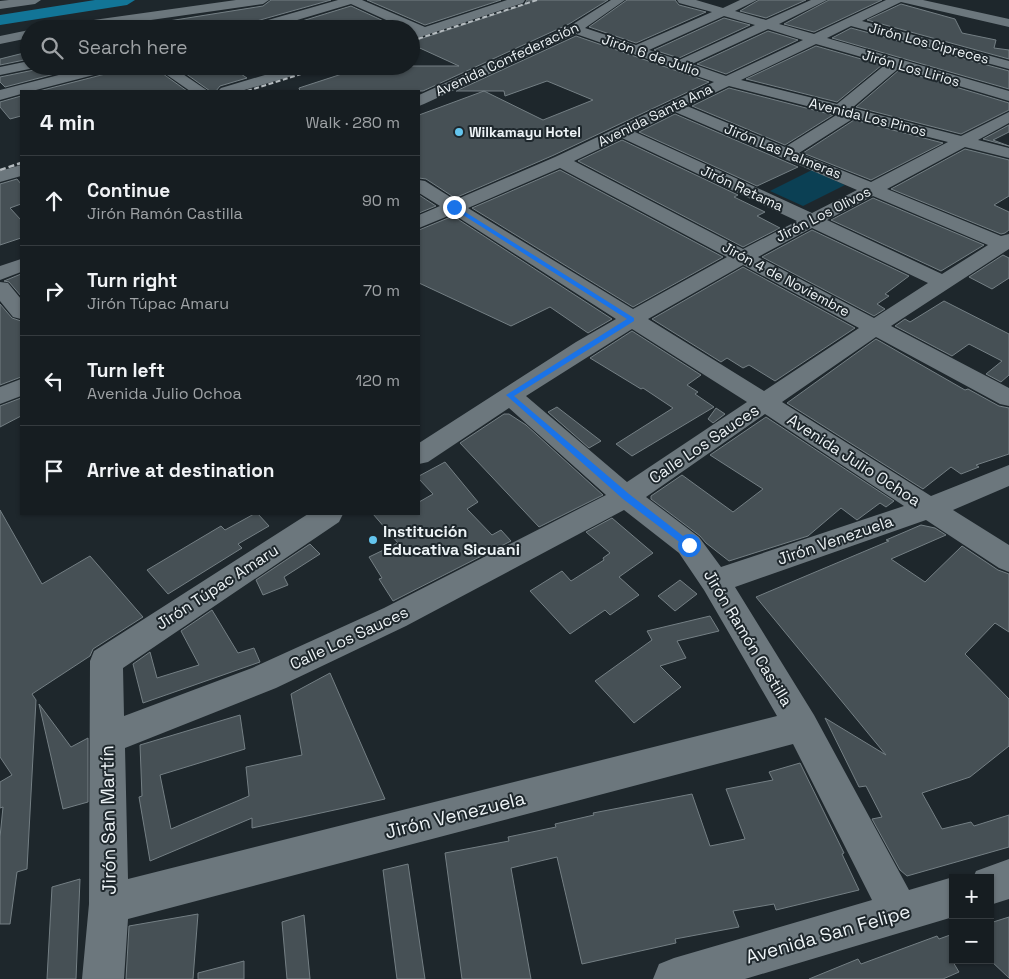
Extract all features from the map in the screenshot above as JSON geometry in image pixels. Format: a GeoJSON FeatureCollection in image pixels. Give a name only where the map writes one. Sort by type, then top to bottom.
{"type":"FeatureCollection","features":[{"type":"Feature","properties":{"kind":"street"},"geometry":{"type":"LineString","coordinates":[[0,4],[34,0]]}},
{"type":"Feature","properties":{"kind":"street"},"geometry":{"type":"LineString","coordinates":[[258,0],[296,20]]}},
{"type":"Feature","properties":{"kind":"street"},"geometry":{"type":"LineString","coordinates":[[125,20],[170,12],[263,0]]}},
{"type":"Feature","properties":{"kind":"street"},"geometry":{"type":"LineString","coordinates":[[285,20],[352,0],[397,20]]}},
{"type":"Feature","properties":{"kind":"street"},"geometry":{"type":"LineString","coordinates":[[420,33],[519,0]]}},
{"type":"Feature","properties":{"kind":"street","name":"Avenida Confederación"},"geometry":{"type":"LineString","coordinates":[[420,101],[574,29],[619,0]]}},
{"type":"Feature","properties":{"kind":"street","name":"Jirón Los Lirios"},"geometry":{"type":"LineString","coordinates":[[683,0],[701,2],[721,12],[763,25],[1009,96]]}},
{"type":"Feature","properties":{"kind":"street"},"geometry":{"type":"LineString","coordinates":[[636,50],[751,0]]}},
{"type":"Feature","properties":{"kind":"street"},"geometry":{"type":"LineString","coordinates":[[679,65],[763,25],[822,0]]}},
{"type":"Feature","properties":{"kind":"street","name":"Avenida Santa Ana"},"geometry":{"type":"LineString","coordinates":[[420,222],[562,161],[620,131],[896,0]]}},
{"type":"Feature","properties":{"kind":"street"},"geometry":{"type":"LineString","coordinates":[[906,0],[1009,22]]}},
{"type":"Feature","properties":{"kind":"street"},"geometry":{"type":"LineString","coordinates":[[464,3],[486,11]]}},
{"type":"Feature","properties":{"kind":"street"},"geometry":{"type":"LineString","coordinates":[[170,12],[185,20]]}},
{"type":"Feature","properties":{"kind":"street","name":"Jirón Los Cipreces"},"geometry":{"type":"LineString","coordinates":[[850,22],[1009,65]]}},
{"type":"Feature","properties":{"kind":"street","name":"Jirón 6 de Julio"},"geometry":{"type":"LineString","coordinates":[[574,29],[727,81]]}},
{"type":"Feature","properties":{"kind":"street"},"geometry":{"type":"LineString","coordinates":[[420,30],[424,32]]}},
{"type":"Feature","properties":{"kind":"street"},"geometry":{"type":"LineString","coordinates":[[0,40],[20,41]]}},
{"type":"Feature","properties":{"kind":"street"},"geometry":{"type":"LineString","coordinates":[[0,50],[20,42]]}},
{"type":"Feature","properties":{"kind":"street"},"geometry":{"type":"LineString","coordinates":[[788,152],[845,112],[897,63]]}},
{"type":"Feature","properties":{"kind":"street"},"geometry":{"type":"LineString","coordinates":[[0,71],[20,66]]}},
{"type":"Feature","properties":{"kind":"street"},"geometry":{"type":"LineString","coordinates":[[55,75],[73,90]]}},
{"type":"Feature","properties":{"kind":"street"},"geometry":{"type":"LineString","coordinates":[[0,95],[79,75]]}},
{"type":"Feature","properties":{"kind":"street"},"geometry":{"type":"LineString","coordinates":[[175,75],[198,90]]}},
{"type":"Feature","properties":{"kind":"street"},"geometry":{"type":"LineString","coordinates":[[230,90],[283,75]]}},
{"type":"Feature","properties":{"kind":"street","name":"Avenida Los Pinos"},"geometry":{"type":"LineString","coordinates":[[727,81],[1009,153]]}},
{"type":"Feature","properties":{"kind":"street","name":"Jirón Las Palmeras"},"geometry":{"type":"LineString","coordinates":[[673,106],[1006,242]]}},
{"type":"Feature","properties":{"kind":"street","name":"Jirón Los Olivos"},"geometry":{"type":"LineString","coordinates":[[632,319],[810,220],[1009,117]]}},
{"type":"Feature","properties":{"kind":"street","name":"Jirón Retama"},"geometry":{"type":"LineString","coordinates":[[620,131],[945,283]]}},
{"type":"Feature","properties":{"kind":"street"},"geometry":{"type":"LineString","coordinates":[[0,160],[20,154]]}},
{"type":"Feature","properties":{"kind":"street","name":"Jirón 4 de Noviembre"},"geometry":{"type":"LineString","coordinates":[[562,161],[1009,398]]}},
{"type":"Feature","properties":{"kind":"street"},"geometry":{"type":"LineString","coordinates":[[0,176],[20,170]]}},
{"type":"Feature","properties":{"kind":"street","name":"Avenida Julio Ochoa"},"geometry":{"type":"LineString","coordinates":[[420,186],[766,403],[1009,560]]}},
{"type":"Feature","properties":{"kind":"street","name":"Calle Los Sauces"},"geometry":{"type":"LineString","coordinates":[[106,739],[264,678],[386,621],[626,496],[766,403],[875,327],[1006,242]]}},
{"type":"Feature","properties":{"kind":"street"},"geometry":{"type":"LineString","coordinates":[[0,274],[20,265]]}},
{"type":"Feature","properties":{"kind":"street"},"geometry":{"type":"LineString","coordinates":[[0,288],[20,311]]}},
{"type":"Feature","properties":{"kind":"street"},"geometry":{"type":"LineString","coordinates":[[420,454],[510,395],[632,319]]}},
{"type":"Feature","properties":{"kind":"street"},"geometry":{"type":"LineString","coordinates":[[0,396],[20,387]]}},
{"type":"Feature","properties":{"kind":"street","name":"Jirón Ramón Castilla"},"geometry":{"type":"LineString","coordinates":[[510,395],[626,496],[689,545],[715,581],[802,726],[900,913]]}},
{"type":"Feature","properties":{"kind":"street","name":"Jirón Venezuela"},"geometry":{"type":"LineString","coordinates":[[715,581],[929,508],[1009,475]]}},
{"type":"Feature","properties":{"kind":"street","name":"Jirón Túpac Amaru"},"geometry":{"type":"LineString","coordinates":[[106,661],[327,515]]}},
{"type":"Feature","properties":{"kind":"street","name":"Jirón San Martín"},"geometry":{"type":"LineString","coordinates":[[103,979],[109,904],[106,661]]}},
{"type":"Feature","properties":{"kind":"street","name":"Jirón Venezuela"},"geometry":{"type":"LineString","coordinates":[[109,904],[802,726]]}},
{"type":"Feature","properties":{"kind":"street"},"geometry":{"type":"LineString","coordinates":[[994,884],[1009,879]]}},
{"type":"Feature","properties":{"kind":"street","name":"Avenida San Felipe"},"geometry":{"type":"LineString","coordinates":[[674,979],[949,898]]}},
{"type":"Feature","properties":{"kind":"shaded area"},"geometry":{"type":"Polygon","coordinates":[[[812,170],[845,185],[803,206],[770,191],[812,170]]]}},
{"type":"Feature","properties":{"kind":"building"},"geometry":{"type":"Polygon","coordinates":[[[271,0],[331,0],[260,20],[175,20],[263,6],[271,0]]]}},
{"type":"Feature","properties":{"kind":"building"},"geometry":{"type":"Polygon","coordinates":[[[367,0],[501,0],[425,25],[420,23],[420,20],[413,20],[367,0]]]}},
{"type":"Feature","properties":{"kind":"building"},"geometry":{"type":"Polygon","coordinates":[[[527,0],[608,0],[569,24],[423,91],[300,90],[299,88],[339,75],[420,75],[420,66],[459,66],[420,48],[420,39],[524,5],[527,0]]]}},
{"type":"Feature","properties":{"kind":"building"},"geometry":{"type":"Polygon","coordinates":[[[627,0],[675,0],[679,5],[706,12],[636,43],[589,27],[627,0]]]}},
{"type":"Feature","properties":{"kind":"building"},"geometry":{"type":"Polygon","coordinates":[[[759,0],[806,0],[766,18],[740,11],[759,0]]]}},
{"type":"Feature","properties":{"kind":"building"},"geometry":{"type":"Polygon","coordinates":[[[829,0],[882,0],[814,32],[784,24],[829,0]]]}},
{"type":"Feature","properties":{"kind":"building"},"geometry":{"type":"Polygon","coordinates":[[[901,4],[955,19],[962,33],[996,40],[994,48],[1009,50],[1009,59],[867,20],[901,4]]]}},
{"type":"Feature","properties":{"kind":"building"},"geometry":{"type":"Polygon","coordinates":[[[351,6],[381,20],[305,20],[351,6]]]}},
{"type":"Feature","properties":{"kind":"building"},"geometry":{"type":"Polygon","coordinates":[[[724,18],[750,25],[679,58],[654,50],[724,18]]]}},
{"type":"Feature","properties":{"kind":"building"},"geometry":{"type":"Polygon","coordinates":[[[851,28],[1009,71],[1009,89],[832,38],[851,28]]]}},
{"type":"Feature","properties":{"kind":"building"},"geometry":{"type":"Polygon","coordinates":[[[768,31],[798,40],[726,74],[697,64],[768,31]]]}},
{"type":"Feature","properties":{"kind":"building"},"geometry":{"type":"Polygon","coordinates":[[[576,36],[709,82],[554,155],[455,198],[426,179],[420,178],[420,115],[484,91],[456,91],[576,36]],[[547,81],[505,96],[504,91],[484,91],[543,120],[593,100],[547,81]]]}},
{"type":"Feature","properties":{"kind":"building"},"geometry":{"type":"Polygon","coordinates":[[[816,46],[882,65],[837,102],[746,79],[816,46]]]}},
{"type":"Feature","properties":{"kind":"building"},"geometry":{"type":"Polygon","coordinates":[[[20,54],[20,61],[0,65],[0,59],[20,54]]]}},
{"type":"Feature","properties":{"kind":"building"},"geometry":{"type":"Polygon","coordinates":[[[899,70],[1009,103],[1009,110],[961,134],[856,107],[899,70]]]}},
{"type":"Feature","properties":{"kind":"building"},"geometry":{"type":"Polygon","coordinates":[[[20,73],[20,75],[51,75],[5,87],[0,82],[0,77],[20,73]]]}},
{"type":"Feature","properties":{"kind":"building"},"geometry":{"type":"Polygon","coordinates":[[[101,75],[165,75],[186,90],[43,90],[101,75]]]}},
{"type":"Feature","properties":{"kind":"building"},"geometry":{"type":"Polygon","coordinates":[[[188,75],[242,75],[247,78],[220,86],[217,90],[209,90],[188,75]]]}},
{"type":"Feature","properties":{"kind":"building"},"geometry":{"type":"Polygon","coordinates":[[[729,88],[833,115],[785,145],[692,106],[729,88]]]}},
{"type":"Feature","properties":{"kind":"building"},"geometry":{"type":"Polygon","coordinates":[[[20,96],[20,116],[10,119],[0,107],[0,102],[20,96]]]}},
{"type":"Feature","properties":{"kind":"building"},"geometry":{"type":"Polygon","coordinates":[[[675,114],[798,167],[757,186],[639,132],[675,114]]]}},
{"type":"Feature","properties":{"kind":"building"},"geometry":{"type":"Polygon","coordinates":[[[854,120],[943,143],[871,180],[803,153],[854,120]]]}},
{"type":"Feature","properties":{"kind":"building"},"geometry":{"type":"Polygon","coordinates":[[[1009,125],[1009,132],[993,140],[1009,146],[983,139],[1009,125]]]}},
{"type":"Feature","properties":{"kind":"building"},"geometry":{"type":"Polygon","coordinates":[[[622,140],[738,195],[734,197],[765,212],[757,216],[780,228],[743,247],[578,161],[622,140]]]}},
{"type":"Feature","properties":{"kind":"building"},"geometry":{"type":"Polygon","coordinates":[[[965,149],[1009,160],[1009,196],[994,205],[1009,212],[1009,230],[1005,233],[1001,234],[891,189],[965,149]]]}},
{"type":"Feature","properties":{"kind":"building"},"geometry":{"type":"Polygon","coordinates":[[[560,170],[723,257],[633,307],[472,208],[560,170]]]}},
{"type":"Feature","properties":{"kind":"building"},"geometry":{"type":"Polygon","coordinates":[[[17,179],[20,183],[20,204],[10,208],[20,219],[20,238],[0,245],[0,184],[17,179]]]}},
{"type":"Feature","properties":{"kind":"building"},"geometry":{"type":"Polygon","coordinates":[[[420,196],[436,206],[420,213],[420,196]]]}},
{"type":"Feature","properties":{"kind":"building"},"geometry":{"type":"Polygon","coordinates":[[[873,198],[984,245],[941,271],[831,220],[873,198]]]}},
{"type":"Feature","properties":{"kind":"building"},"geometry":{"type":"Polygon","coordinates":[[[453,216],[612,319],[588,333],[550,307],[511,326],[420,283],[420,230],[453,216]]]}},
{"type":"Feature","properties":{"kind":"building"},"geometry":{"type":"Polygon","coordinates":[[[812,230],[909,276],[885,294],[889,296],[877,304],[885,309],[874,316],[762,257],[812,230]]]}},
{"type":"Feature","properties":{"kind":"building"},"geometry":{"type":"Polygon","coordinates":[[[1003,255],[1009,258],[1009,278],[992,289],[969,277],[1003,255]]]}},
{"type":"Feature","properties":{"kind":"building"},"geometry":{"type":"Polygon","coordinates":[[[743,267],[855,328],[775,381],[749,365],[743,368],[727,358],[721,362],[652,319],[743,267]]]}},
{"type":"Feature","properties":{"kind":"building"},"geometry":{"type":"Polygon","coordinates":[[[20,274],[20,295],[9,282],[4,281],[20,274]]]}},
{"type":"Feature","properties":{"kind":"building"},"geometry":{"type":"Polygon","coordinates":[[[944,301],[1009,334],[1009,375],[1001,382],[986,374],[1002,361],[969,344],[952,356],[895,326],[905,319],[910,322],[944,301]]]}},
{"type":"Feature","properties":{"kind":"building"},"geometry":{"type":"Polygon","coordinates":[[[0,304],[12,318],[20,321],[20,377],[0,385],[0,304]]]}},
{"type":"Feature","properties":{"kind":"building"},"geometry":{"type":"Polygon","coordinates":[[[632,331],[701,375],[687,385],[698,392],[695,394],[714,407],[632,456],[616,444],[673,408],[643,388],[641,389],[590,358],[632,331]]]}},
{"type":"Feature","properties":{"kind":"building"},"geometry":{"type":"Polygon","coordinates":[[[876,339],[965,390],[968,389],[999,406],[1009,408],[1009,454],[976,465],[979,467],[961,474],[951,467],[923,489],[787,403],[876,339]]]}},
{"type":"Feature","properties":{"kind":"building"},"geometry":{"type":"Polygon","coordinates":[[[20,398],[20,417],[0,427],[0,406],[20,398]]]}},
{"type":"Feature","properties":{"kind":"building"},"geometry":{"type":"Polygon","coordinates":[[[557,407],[601,441],[589,448],[548,412],[557,407]]]}},
{"type":"Feature","properties":{"kind":"building"},"geometry":{"type":"Polygon","coordinates":[[[716,408],[725,414],[713,423],[708,419],[716,408]]]}},
{"type":"Feature","properties":{"kind":"building"},"geometry":{"type":"Polygon","coordinates":[[[504,414],[509,414],[526,425],[603,495],[539,527],[460,443],[504,414]]]}},
{"type":"Feature","properties":{"kind":"building"},"geometry":{"type":"Polygon","coordinates":[[[766,417],[894,501],[886,507],[880,503],[857,520],[841,508],[808,536],[729,561],[700,536],[651,499],[651,496],[682,475],[733,512],[763,489],[710,455],[766,417]]]}},
{"type":"Feature","properties":{"kind":"building"},"geometry":{"type":"Polygon","coordinates":[[[445,462],[478,502],[467,509],[492,535],[501,530],[511,541],[393,601],[379,579],[382,578],[369,557],[398,543],[374,515],[420,515],[420,501],[433,494],[420,480],[420,475],[445,462]]]}},
{"type":"Feature","properties":{"kind":"building"},"geometry":{"type":"Polygon","coordinates":[[[0,510],[42,584],[90,556],[143,617],[93,649],[90,656],[32,694],[36,700],[27,869],[17,872],[10,924],[0,924],[0,837],[3,807],[0,808],[0,782],[12,775],[0,757],[0,510]]]}},
{"type":"Feature","properties":{"kind":"building"},"geometry":{"type":"Polygon","coordinates":[[[252,515],[259,515],[269,526],[238,544],[242,548],[168,594],[147,570],[221,526],[225,530],[252,515]]]}},
{"type":"Feature","properties":{"kind":"building"},"geometry":{"type":"Polygon","coordinates":[[[612,518],[653,553],[619,577],[639,595],[610,615],[605,610],[570,634],[530,591],[562,571],[571,581],[604,560],[603,558],[610,553],[586,532],[612,518]]]}},
{"type":"Feature","properties":{"kind":"building"},"geometry":{"type":"Polygon","coordinates":[[[921,525],[935,528],[946,535],[891,559],[925,582],[962,546],[998,570],[1009,574],[1009,632],[995,623],[965,654],[1009,699],[1009,746],[970,777],[922,793],[942,829],[971,822],[974,826],[1009,815],[1009,847],[907,876],[900,870],[872,819],[882,817],[866,786],[859,787],[825,718],[886,755],[756,597],[889,541],[886,540],[921,525]]]}},
{"type":"Feature","properties":{"kind":"building"},"geometry":{"type":"Polygon","coordinates":[[[310,544],[320,554],[284,577],[288,585],[263,595],[256,580],[310,544]]]}},
{"type":"Feature","properties":{"kind":"building"},"geometry":{"type":"Polygon","coordinates":[[[680,580],[697,594],[675,611],[658,596],[680,580]]]}},
{"type":"Feature","properties":{"kind":"building"},"geometry":{"type":"Polygon","coordinates":[[[212,610],[238,653],[254,648],[260,662],[143,703],[133,664],[150,652],[157,678],[199,665],[181,631],[212,610]]]}},
{"type":"Feature","properties":{"kind":"building"},"geometry":{"type":"Polygon","coordinates":[[[710,616],[719,631],[677,641],[686,658],[660,666],[681,687],[634,723],[595,681],[652,640],[647,631],[710,616]]]}},
{"type":"Feature","properties":{"kind":"building"},"geometry":{"type":"Polygon","coordinates":[[[330,673],[385,799],[252,828],[252,818],[150,861],[139,797],[142,796],[140,745],[240,715],[245,749],[160,775],[171,829],[249,796],[246,767],[302,755],[291,694],[330,673]]]}},
{"type":"Feature","properties":{"kind":"building"},"geometry":{"type":"Polygon","coordinates":[[[39,704],[71,747],[88,738],[88,802],[63,809],[39,704]]]}},
{"type":"Feature","properties":{"kind":"building"},"geometry":{"type":"Polygon","coordinates":[[[800,763],[844,853],[842,854],[859,890],[776,910],[774,904],[733,911],[739,927],[675,939],[676,943],[582,964],[557,857],[511,868],[531,979],[462,979],[445,853],[509,841],[508,837],[556,827],[555,824],[594,815],[593,813],[692,794],[710,846],[745,839],[726,789],[773,780],[769,772],[800,763]]]}},
{"type":"Feature","properties":{"kind":"building"},"geometry":{"type":"Polygon","coordinates":[[[408,864],[425,979],[397,979],[383,870],[408,864]]]}},
{"type":"Feature","properties":{"kind":"building"},"geometry":{"type":"Polygon","coordinates":[[[80,879],[76,979],[47,979],[52,887],[80,879]]]}},
{"type":"Feature","properties":{"kind":"building"},"geometry":{"type":"Polygon","coordinates":[[[198,914],[193,979],[126,979],[129,926],[198,914]]]}},
{"type":"Feature","properties":{"kind":"building"},"geometry":{"type":"Polygon","coordinates":[[[304,915],[310,979],[287,979],[282,922],[304,915]]]}},
{"type":"Feature","properties":{"kind":"building"},"geometry":{"type":"Polygon","coordinates":[[[1009,917],[1009,978],[994,964],[994,922],[1009,917]]]}},
{"type":"Feature","properties":{"kind":"building"},"geometry":{"type":"Polygon","coordinates":[[[949,935],[949,964],[954,964],[959,972],[943,979],[809,979],[858,959],[861,964],[937,936],[939,939],[949,935]]]}},
{"type":"Feature","properties":{"kind":"building"},"geometry":{"type":"Polygon","coordinates":[[[244,961],[244,979],[198,979],[198,973],[244,961]]]}},
{"type":"Feature","properties":{"kind":"waterway"},"geometry":{"type":"LineString","coordinates":[[0,20],[127,0]]}},
{"type":"Feature","properties":{"kind":"railway"},"geometry":{"type":"LineString","coordinates":[[420,38],[537,0]]}},
{"type":"Feature","properties":{"kind":"railway"},"geometry":{"type":"LineString","coordinates":[[250,90],[298,75]]}},
{"type":"Feature","properties":{"kind":"railway"},"geometry":{"type":"LineString","coordinates":[[0,170],[20,163]]}},
{"type":"Feature","properties":{"kind":"place","name":"Wilkamayu Hotel"},"geometry":{"type":"Point","coordinates":[459,132]}},
{"type":"Feature","properties":{"kind":"place","name":"Institución Educativa Sicuani"},"geometry":{"type":"Point","coordinates":[373,540]}},
{"type":"Feature","properties":{"kind":"route"},"geometry":{"type":"LineString","coordinates":[[454,207],[632,319],[584,347],[510,395],[626,496],[689,545]]}}]}
